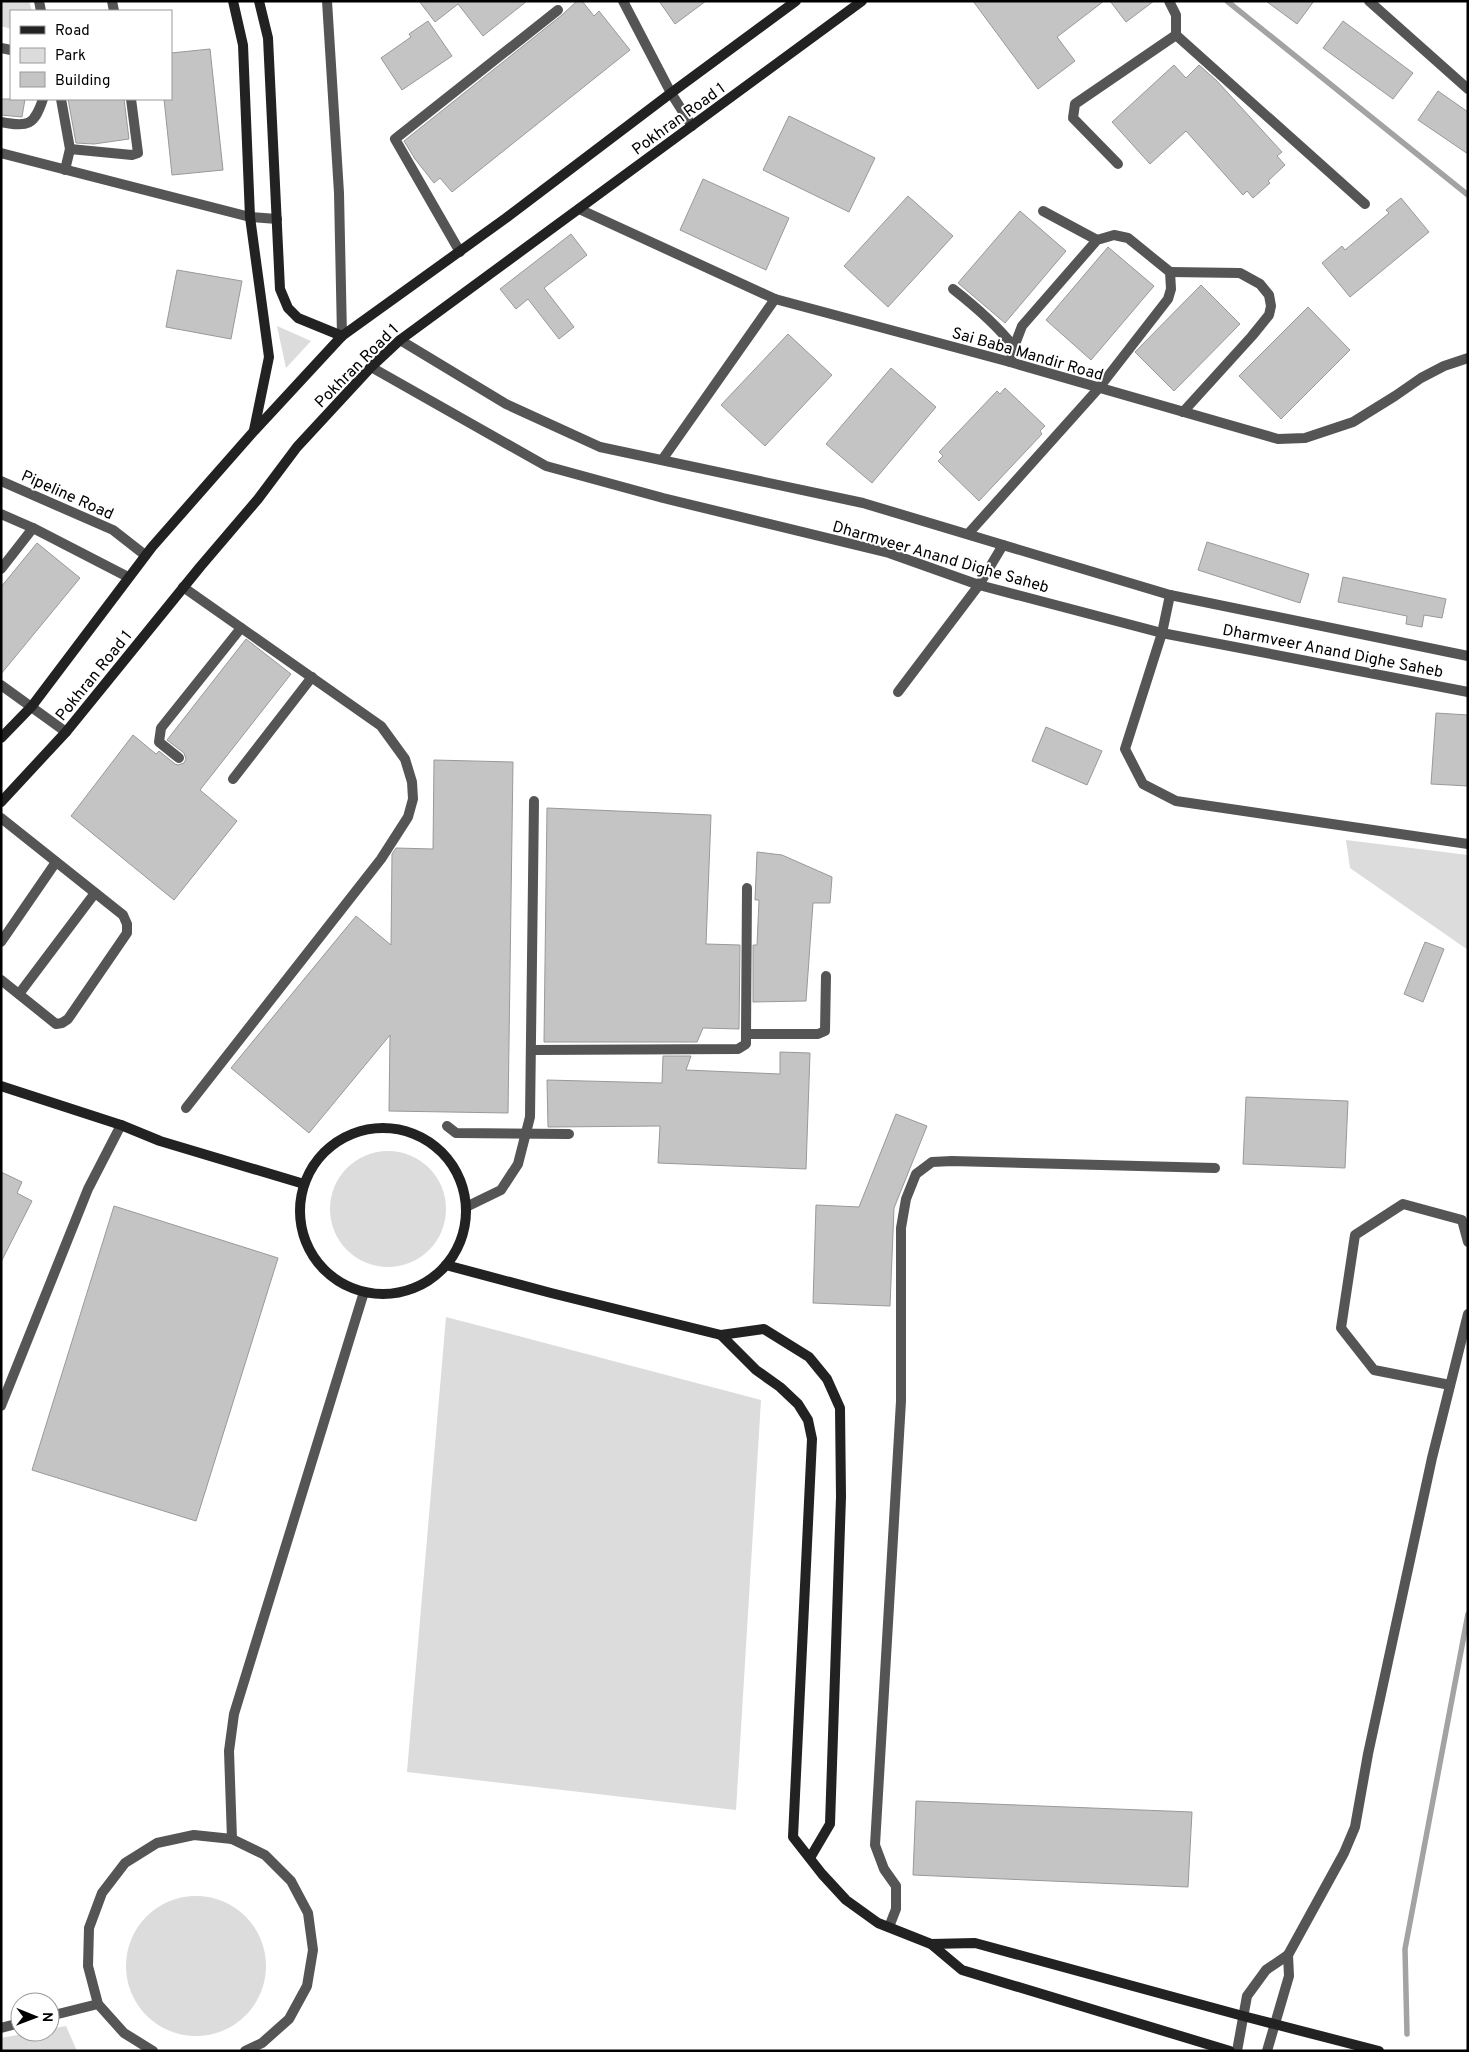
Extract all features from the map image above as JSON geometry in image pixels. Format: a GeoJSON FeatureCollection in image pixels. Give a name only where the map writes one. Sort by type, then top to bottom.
{"type":"FeatureCollection","features":[{"type":"Feature","properties":{"kind":"street"},"geometry":{"type":"LineString","coordinates":[[233,1],[243,45],[250,217],[270,357],[254,431]]}},
{"type":"Feature","properties":{"kind":"street"},"geometry":{"type":"LineString","coordinates":[[259,1],[268,38],[280,290],[288,308],[298,318],[342,336],[339,193],[327,1]]}},
{"type":"Feature","properties":{"kind":"street"},"geometry":{"type":"LineString","coordinates":[[623,1],[671,92],[692,126]]}},
{"type":"Feature","properties":{"kind":"street","name":"Pokhran Road 1"},"geometry":{"type":"LineString","coordinates":[[1,738],[32,706],[148,551],[254,431],[342,336],[460,252],[671,92],[796,1]]}},
{"type":"Feature","properties":{"kind":"street","name":"Pokhran Road 1"},"geometry":{"type":"LineString","coordinates":[[1,802],[66,732],[183,587],[258,499],[297,447],[371,367],[400,340],[862,1]]}},
{"type":"Feature","properties":{"kind":"street"},"geometry":{"type":"LineString","coordinates":[[1169,1],[1176,15],[1176,35],[1365,204]]}},
{"type":"Feature","properties":{"kind":"street"},"geometry":{"type":"LineString","coordinates":[[1370,1],[1468,88]]}},
{"type":"Feature","properties":{"kind":"street"},"geometry":{"type":"LineString","coordinates":[[460,252],[395,139],[558,10]]}},
{"type":"Feature","properties":{"kind":"street"},"geometry":{"type":"LineString","coordinates":[[1118,164],[1073,118],[1075,104],[1176,35]]}},
{"type":"Feature","properties":{"kind":"street"},"geometry":{"type":"LineString","coordinates":[[1,122],[24,125],[31,123],[43,100]]}},
{"type":"Feature","properties":{"kind":"street"},"geometry":{"type":"LineString","coordinates":[[61,100],[70,149],[65,170]]}},
{"type":"Feature","properties":{"kind":"street"},"geometry":{"type":"LineString","coordinates":[[70,149],[132,155],[138,152],[130,100]]}},
{"type":"Feature","properties":{"kind":"street"},"geometry":{"type":"LineString","coordinates":[[1,153],[250,217],[277,218]]}},
{"type":"Feature","properties":{"kind":"street","name":"Sai Baba Mandir Road"},"geometry":{"type":"LineString","coordinates":[[579,209],[775,299],[1010,362],[1098,389],[1278,438],[1304,438],[1352,422],[1395,396],[1420,378],[1444,366],[1468,358]]}},
{"type":"Feature","properties":{"kind":"street"},"geometry":{"type":"LineString","coordinates":[[1043,211],[1097,240]]}},
{"type":"Feature","properties":{"kind":"street"},"geometry":{"type":"LineString","coordinates":[[1010,362],[1022,326],[1097,240],[1114,235],[1128,238],[1170,272],[1240,273],[1260,284],[1269,294],[1271,306],[1269,315],[1183,412]]}},
{"type":"Feature","properties":{"kind":"street"},"geometry":{"type":"LineString","coordinates":[[968,534],[1098,389],[1168,300],[1171,290],[1170,272]]}},
{"type":"Feature","properties":{"kind":"street"},"geometry":{"type":"LineString","coordinates":[[953,289],[1000,328],[1014,347]]}},
{"type":"Feature","properties":{"kind":"street"},"geometry":{"type":"LineString","coordinates":[[662,460],[775,299]]}},
{"type":"Feature","properties":{"kind":"street","name":"Dharmveer Anand Dighe Saheb"},"geometry":{"type":"LineString","coordinates":[[400,340],[506,404],[600,447],[863,503],[1170,595],[1468,656]]}},
{"type":"Feature","properties":{"kind":"street","name":"Dharmveer Anand Dighe Saheb"},"geometry":{"type":"LineString","coordinates":[[371,367],[546,466],[663,498],[889,553],[979,585],[1162,633],[1468,692]]}},
{"type":"Feature","properties":{"kind":"street","name":"Pipeline Road"},"geometry":{"type":"LineString","coordinates":[[1,481],[113,530],[148,551]]}},
{"type":"Feature","properties":{"kind":"street"},"geometry":{"type":"LineString","coordinates":[[1,514],[33,528],[128,577]]}},
{"type":"Feature","properties":{"kind":"street"},"geometry":{"type":"LineString","coordinates":[[1,570],[33,528]]}},
{"type":"Feature","properties":{"kind":"street"},"geometry":{"type":"LineString","coordinates":[[898,692],[979,585],[1003,545]]}},
{"type":"Feature","properties":{"kind":"street"},"geometry":{"type":"LineString","coordinates":[[183,587],[381,726],[405,759],[412,782],[412,799],[408,817],[381,859],[186,1108]]}},
{"type":"Feature","properties":{"kind":"street"},"geometry":{"type":"LineString","coordinates":[[1170,595],[1162,633],[1125,749],[1143,784],[1176,801],[1468,844]]}},
{"type":"Feature","properties":{"kind":"street"},"geometry":{"type":"LineString","coordinates":[[179,758],[159,742],[161,728],[241,628]]}},
{"type":"Feature","properties":{"kind":"street"},"geometry":{"type":"LineString","coordinates":[[233,778],[312,677]]}},
{"type":"Feature","properties":{"kind":"street"},"geometry":{"type":"LineString","coordinates":[[1,685],[66,732]]}},
{"type":"Feature","properties":{"kind":"street"},"geometry":{"type":"LineString","coordinates":[[466,1207],[501,1190],[518,1164],[530,1117],[534,801]]}},
{"type":"Feature","properties":{"kind":"street"},"geometry":{"type":"LineString","coordinates":[[1,818],[123,915],[127,924],[127,933],[68,1019],[62,1023],[56,1024],[1,980]]}},
{"type":"Feature","properties":{"kind":"street"},"geometry":{"type":"LineString","coordinates":[[1,942],[56,862]]}},
{"type":"Feature","properties":{"kind":"street"},"geometry":{"type":"LineString","coordinates":[[531,1050],[738,1050],[746,1044],[747,888]]}},
{"type":"Feature","properties":{"kind":"street"},"geometry":{"type":"LineString","coordinates":[[19,994],[95,893]]}},
{"type":"Feature","properties":{"kind":"street"},"geometry":{"type":"LineString","coordinates":[[746,1034],[818,1034],[825,1031],[826,976]]}},
{"type":"Feature","properties":{"kind":"street"},"geometry":{"type":"LineString","coordinates":[[1,1086],[121,1125],[160,1141],[304,1184]]}},
{"type":"Feature","properties":{"kind":"street"},"geometry":{"type":"LineString","coordinates":[[1,1406],[88,1189],[121,1125]]}},
{"type":"Feature","properties":{"kind":"street"},"geometry":{"type":"LineString","coordinates":[[446,1126],[456,1133],[569,1134]]}},
{"type":"Feature","properties":{"kind":"street"},"geometry":{"type":"LineString","coordinates":[[371,1128],[394,1129],[416,1135],[441,1152],[458,1178],[466,1207],[461,1238],[456,1252],[446,1264],[423,1284],[409,1290],[392,1294],[364,1292],[349,1288],[324,1270],[310,1252],[302,1230],[300,1215],[304,1184],[319,1158],[342,1138],[371,1128]]}},
{"type":"Feature","properties":{"kind":"street"},"geometry":{"type":"LineString","coordinates":[[889,1927],[896,1909],[896,1886],[884,1869],[875,1845],[901,1401],[901,1228],[906,1199],[916,1174],[932,1162],[952,1161],[1215,1168]]}},
{"type":"Feature","properties":{"kind":"street"},"geometry":{"type":"LineString","coordinates":[[1450,1385],[1374,1370],[1340,1328],[1355,1235],[1403,1204],[1462,1220],[1468,1242]]}},
{"type":"Feature","properties":{"kind":"street"},"geometry":{"type":"LineString","coordinates":[[446,1264],[550,1293],[721,1335],[764,1329],[809,1357],[827,1379],[840,1408],[841,1497],[830,1824],[810,1858]]}},
{"type":"Feature","properties":{"kind":"street"},"geometry":{"type":"LineString","coordinates":[[232,1839],[229,1751],[234,1714],[364,1292]]}},
{"type":"Feature","properties":{"kind":"street"},"geometry":{"type":"LineString","coordinates":[[1237,2051],[1247,1996],[1266,1970],[1288,1955],[1344,1853],[1355,1827],[1370,1744],[1432,1458],[1468,1314]]}},
{"type":"Feature","properties":{"kind":"street"},"geometry":{"type":"LineString","coordinates":[[721,1335],[756,1370],[780,1387],[798,1404],[808,1420],[812,1439],[793,1837],[846,1900],[878,1922],[931,1944],[962,1970],[1230,2051]]}},
{"type":"Feature","properties":{"kind":"street"},"geometry":{"type":"LineString","coordinates":[[153,2051],[124,2032],[98,2004],[88,1966],[89,1928],[102,1892],[125,1863],[158,1843],[194,1834],[232,1839],[265,1855],[291,1881],[308,1914],[313,1950],[307,1986],[289,2019],[262,2043],[245,2051]]}},
{"type":"Feature","properties":{"kind":"street"},"geometry":{"type":"LineString","coordinates":[[931,1944],[976,1943],[1243,2016],[1380,2051]]}},
{"type":"Feature","properties":{"kind":"street"},"geometry":{"type":"LineString","coordinates":[[1267,2051],[1289,1976],[1288,1955]]}},
{"type":"Feature","properties":{"kind":"street"},"geometry":{"type":"LineString","coordinates":[[60,2014],[98,2004]]}},
{"type":"Feature","properties":{"kind":"green space"},"geometry":{"type":"Polygon","coordinates":[[[1,1],[29,1],[32,10],[10,10],[10,29],[1,26],[1,1]]]}},
{"type":"Feature","properties":{"kind":"green space"},"geometry":{"type":"Polygon","coordinates":[[[277,326],[311,341],[286,368],[277,326]]]}},
{"type":"Feature","properties":{"kind":"green space"},"geometry":{"type":"Polygon","coordinates":[[[1346,840],[1468,855],[1468,950],[1350,868],[1346,840]]]}},
{"type":"Feature","properties":{"kind":"green space"},"geometry":{"type":"Polygon","coordinates":[[[388,1151],[410,1155],[429,1168],[442,1187],[446,1209],[442,1231],[429,1250],[410,1263],[388,1267],[366,1263],[347,1250],[334,1231],[330,1209],[334,1187],[347,1168],[366,1155],[388,1151]]]}},
{"type":"Feature","properties":{"kind":"green space"},"geometry":{"type":"Polygon","coordinates":[[[446,1317],[761,1400],[736,1810],[407,1772],[446,1317]]]}},
{"type":"Feature","properties":{"kind":"green space"},"geometry":{"type":"Polygon","coordinates":[[[196,1896],[210,1897],[223,1901],[245,1917],[261,1939],[265,1952],[265,1980],[261,1993],[245,2015],[223,2031],[210,2035],[196,2036],[182,2035],[169,2031],[147,2015],[131,1993],[127,1980],[126,1966],[127,1952],[131,1939],[147,1917],[169,1901],[182,1897],[196,1896]]]}},
{"type":"Feature","properties":{"kind":"green space"},"geometry":{"type":"Polygon","coordinates":[[[66,2026],[77,2051],[1,2051],[1,2038],[10,2036],[10,2042],[60,2042],[60,2027],[66,2026]]]}},
{"type":"Feature","properties":{"kind":"building"},"geometry":{"type":"Polygon","coordinates":[[[419,1],[527,1],[483,36],[458,4],[435,22],[419,1]]]}},
{"type":"Feature","properties":{"kind":"building"},"geometry":{"type":"Polygon","coordinates":[[[577,1],[582,1],[594,16],[599,11],[630,50],[452,192],[440,178],[434,183],[415,159],[404,141],[577,1]]]}},
{"type":"Feature","properties":{"kind":"building"},"geometry":{"type":"Polygon","coordinates":[[[659,1],[706,1],[675,24],[659,1]]]}},
{"type":"Feature","properties":{"kind":"building"},"geometry":{"type":"Polygon","coordinates":[[[973,1],[1104,1],[1057,37],[1075,61],[1038,89],[973,1]]]}},
{"type":"Feature","properties":{"kind":"building"},"geometry":{"type":"Polygon","coordinates":[[[1110,1],[1154,1],[1126,22],[1110,1]]]}},
{"type":"Feature","properties":{"kind":"building"},"geometry":{"type":"Polygon","coordinates":[[[1266,1],[1314,1],[1297,24],[1266,1]]]}},
{"type":"Feature","properties":{"kind":"building"},"geometry":{"type":"Polygon","coordinates":[[[428,21],[452,56],[402,90],[381,58],[411,37],[409,34],[428,21]]]}},
{"type":"Feature","properties":{"kind":"building"},"geometry":{"type":"Polygon","coordinates":[[[1343,21],[1413,73],[1393,99],[1323,48],[1343,21]]]}},
{"type":"Feature","properties":{"kind":"building"},"geometry":{"type":"Polygon","coordinates":[[[210,49],[223,170],[172,175],[164,100],[172,100],[172,53],[210,49]]]}},
{"type":"Feature","properties":{"kind":"building"},"geometry":{"type":"Polygon","coordinates":[[[1174,65],[1186,78],[1199,65],[1217,81],[1282,152],[1277,156],[1285,165],[1268,181],[1270,183],[1253,198],[1247,191],[1243,195],[1186,131],[1150,164],[1112,122],[1174,65]]]}},
{"type":"Feature","properties":{"kind":"building"},"geometry":{"type":"Polygon","coordinates":[[[1438,91],[1468,112],[1468,154],[1418,120],[1438,91]]]}},
{"type":"Feature","properties":{"kind":"building"},"geometry":{"type":"Polygon","coordinates":[[[1,99],[25,100],[22,117],[1,115],[1,99]]]}},
{"type":"Feature","properties":{"kind":"building"},"geometry":{"type":"Polygon","coordinates":[[[68,100],[124,100],[129,139],[94,144],[76,143],[68,100]]]}},
{"type":"Feature","properties":{"kind":"building"},"geometry":{"type":"Polygon","coordinates":[[[789,116],[875,158],[849,212],[763,170],[789,116]]]}},
{"type":"Feature","properties":{"kind":"building"},"geometry":{"type":"Polygon","coordinates":[[[703,179],[789,218],[766,270],[680,230],[703,179]]]}},
{"type":"Feature","properties":{"kind":"building"},"geometry":{"type":"Polygon","coordinates":[[[908,196],[953,236],[888,307],[844,266],[908,196]]]}},
{"type":"Feature","properties":{"kind":"building"},"geometry":{"type":"Polygon","coordinates":[[[1401,198],[1429,232],[1350,297],[1322,263],[1342,246],[1345,250],[1389,213],[1386,210],[1401,198]]]}},
{"type":"Feature","properties":{"kind":"building"},"geometry":{"type":"Polygon","coordinates":[[[1020,211],[1066,251],[1005,323],[958,283],[1020,211]]]}},
{"type":"Feature","properties":{"kind":"building"},"geometry":{"type":"Polygon","coordinates":[[[571,234],[587,255],[544,288],[574,327],[559,339],[528,299],[516,309],[500,289],[571,234]]]}},
{"type":"Feature","properties":{"kind":"building"},"geometry":{"type":"Polygon","coordinates":[[[1108,247],[1154,286],[1091,360],[1046,320],[1108,247]]]}},
{"type":"Feature","properties":{"kind":"building"},"geometry":{"type":"Polygon","coordinates":[[[177,270],[242,281],[231,339],[166,327],[177,270]]]}},
{"type":"Feature","properties":{"kind":"building"},"geometry":{"type":"Polygon","coordinates":[[[1201,285],[1240,324],[1174,391],[1135,352],[1201,285]]]}},
{"type":"Feature","properties":{"kind":"building"},"geometry":{"type":"Polygon","coordinates":[[[1308,307],[1350,350],[1281,419],[1239,376],[1308,307]]]}},
{"type":"Feature","properties":{"kind":"building"},"geometry":{"type":"Polygon","coordinates":[[[788,334],[832,375],[765,446],[721,405],[788,334]]]}},
{"type":"Feature","properties":{"kind":"building"},"geometry":{"type":"Polygon","coordinates":[[[891,368],[936,407],[872,483],[826,444],[891,368]]]}},
{"type":"Feature","properties":{"kind":"building"},"geometry":{"type":"Polygon","coordinates":[[[1005,388],[1045,426],[1040,431],[1042,434],[979,501],[938,461],[943,456],[939,452],[997,391],[1000,394],[1005,388]]]}},
{"type":"Feature","properties":{"kind":"building"},"geometry":{"type":"Polygon","coordinates":[[[1207,542],[1309,574],[1300,603],[1198,570],[1207,542]]]}},
{"type":"Feature","properties":{"kind":"building"},"geometry":{"type":"Polygon","coordinates":[[[37,543],[80,578],[1,674],[1,587],[37,543]]]}},
{"type":"Feature","properties":{"kind":"building"},"geometry":{"type":"Polygon","coordinates":[[[1343,577],[1446,599],[1442,618],[1424,615],[1422,627],[1406,624],[1407,616],[1338,602],[1343,577]]]}},
{"type":"Feature","properties":{"kind":"building"},"geometry":{"type":"Polygon","coordinates":[[[246,639],[291,674],[200,790],[237,821],[174,900],[71,816],[133,735],[156,754],[159,751],[175,764],[184,763],[186,759],[184,753],[167,740],[246,639]]]}},
{"type":"Feature","properties":{"kind":"building"},"geometry":{"type":"Polygon","coordinates":[[[1436,713],[1468,715],[1468,786],[1431,784],[1436,713]]]}},
{"type":"Feature","properties":{"kind":"building"},"geometry":{"type":"Polygon","coordinates":[[[1046,727],[1102,751],[1087,785],[1032,761],[1046,727]]]}},
{"type":"Feature","properties":{"kind":"building"},"geometry":{"type":"Polygon","coordinates":[[[434,760],[513,762],[508,1113],[389,1111],[390,1035],[309,1133],[231,1068],[356,916],[391,945],[392,854],[396,848],[433,849],[434,760]]]}},
{"type":"Feature","properties":{"kind":"building"},"geometry":{"type":"Polygon","coordinates":[[[547,808],[711,815],[706,944],[740,945],[739,1029],[703,1028],[697,1042],[544,1042],[547,808]]]}},
{"type":"Feature","properties":{"kind":"building"},"geometry":{"type":"Polygon","coordinates":[[[757,852],[782,855],[832,877],[830,903],[813,903],[806,1001],[753,1002],[753,945],[757,945],[759,900],[755,900],[757,852]]]}},
{"type":"Feature","properties":{"kind":"building"},"geometry":{"type":"Polygon","coordinates":[[[1425,942],[1444,949],[1423,1002],[1404,994],[1425,942]]]}},
{"type":"Feature","properties":{"kind":"building"},"geometry":{"type":"Polygon","coordinates":[[[780,1052],[810,1053],[806,1169],[658,1163],[660,1126],[548,1127],[547,1080],[662,1083],[663,1056],[691,1056],[686,1070],[780,1074],[780,1052]]]}},
{"type":"Feature","properties":{"kind":"building"},"geometry":{"type":"Polygon","coordinates":[[[1246,1097],[1348,1101],[1345,1168],[1243,1164],[1246,1097]]]}},
{"type":"Feature","properties":{"kind":"building"},"geometry":{"type":"Polygon","coordinates":[[[896,1114],[927,1126],[894,1208],[890,1306],[813,1303],[816,1205],[859,1207],[896,1114]]]}},
{"type":"Feature","properties":{"kind":"building"},"geometry":{"type":"Polygon","coordinates":[[[1,1172],[22,1182],[17,1193],[32,1201],[1,1262],[1,1172]]]}},
{"type":"Feature","properties":{"kind":"building"},"geometry":{"type":"Polygon","coordinates":[[[114,1206],[278,1258],[196,1521],[32,1470],[114,1206]]]}},
{"type":"Feature","properties":{"kind":"building"},"geometry":{"type":"Polygon","coordinates":[[[916,1801],[1192,1812],[1188,1887],[913,1875],[916,1801]]]}},
{"type":"Feature","properties":{"kind":"waterway"},"geometry":{"type":"LineString","coordinates":[[1227,1],[1468,195]]}},
{"type":"Feature","properties":{"kind":"waterway"},"geometry":{"type":"LineString","coordinates":[[1407,2034],[1405,1949],[1468,1614]]}}]}
